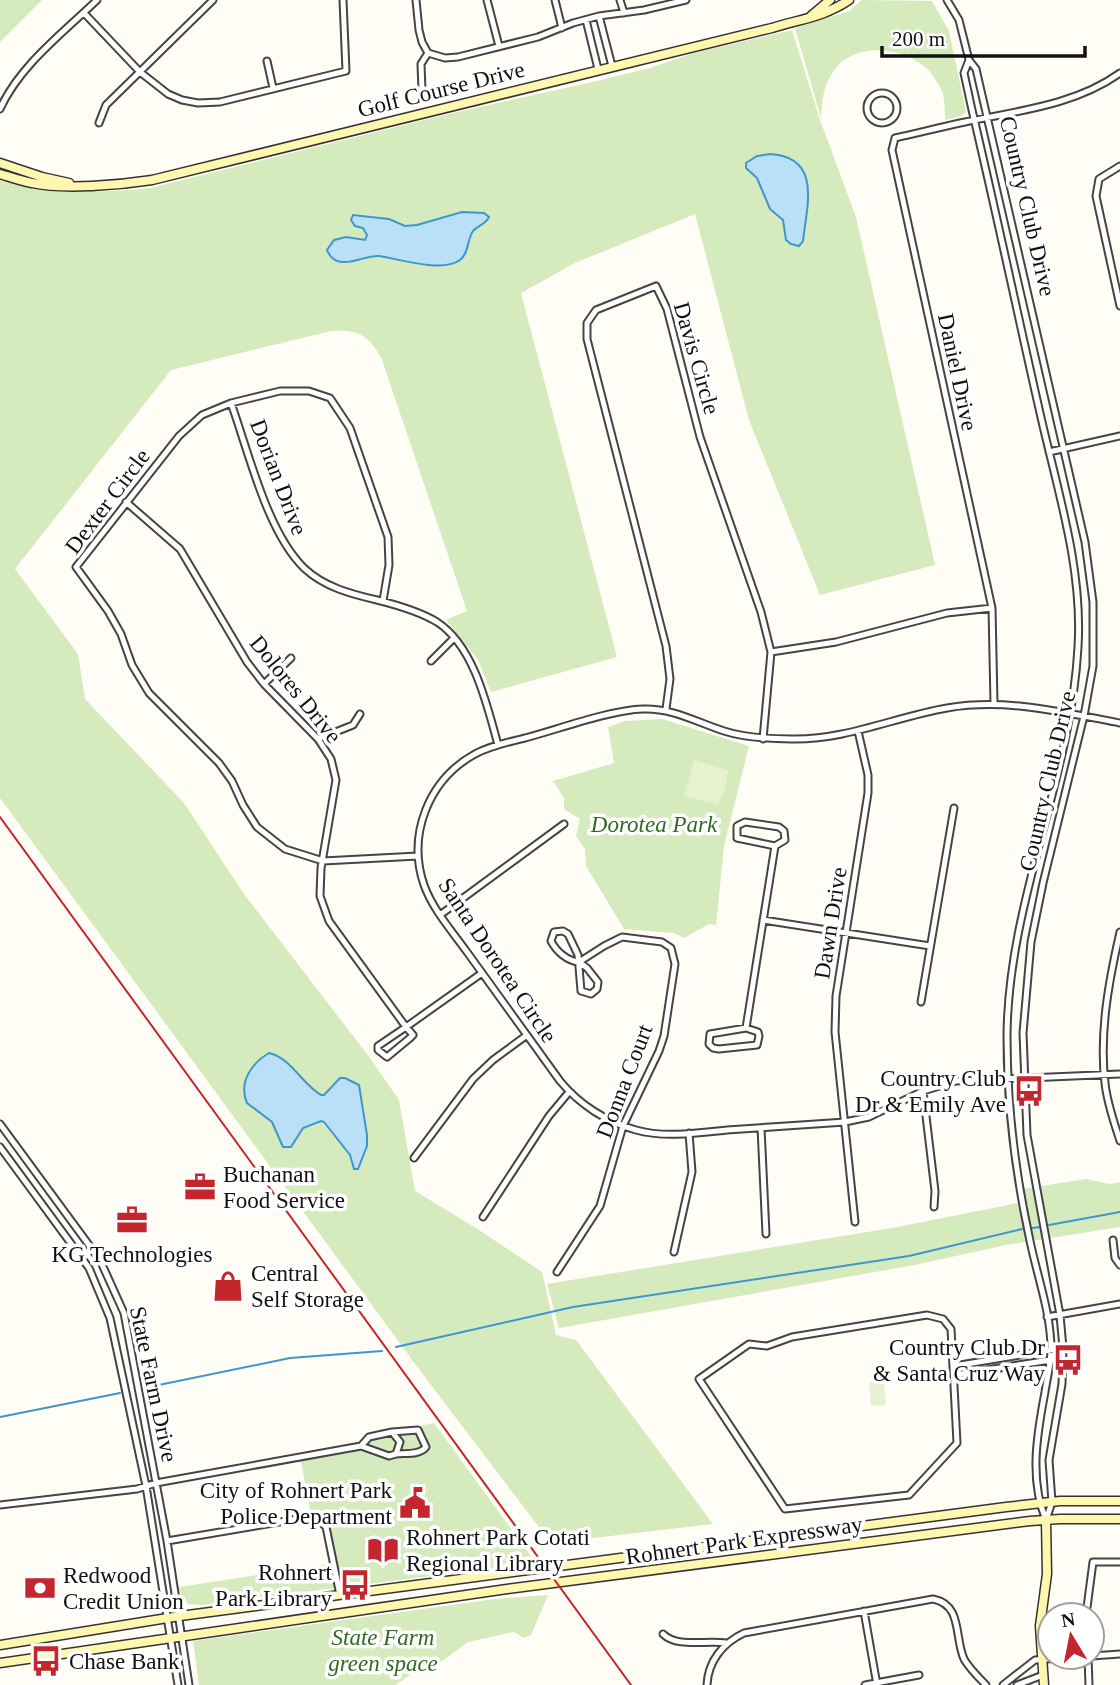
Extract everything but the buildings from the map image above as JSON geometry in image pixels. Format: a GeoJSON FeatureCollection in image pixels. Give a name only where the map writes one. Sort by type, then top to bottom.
{"type":"FeatureCollection","features":[{"type":"Feature","properties":{"kind":"main road","name":"Golf Course Drive"},"geometry":{"type":"LineString","coordinates":[[0,174],[44,185],[125,184],[152,180],[772,28],[811,16],[830,0]]}},
{"type":"Feature","properties":{"kind":"main road","name":"Golf Course Drive"},"geometry":{"type":"LineString","coordinates":[[811,16],[818,17],[849,0]]}},
{"type":"Feature","properties":{"kind":"main road","name":"Golf Course Drive"},"geometry":{"type":"LineString","coordinates":[[0,163],[42,177],[79,185]]}},
{"type":"Feature","properties":{"kind":"main road","name":"Rohnert Park Expressway"},"geometry":{"type":"LineString","coordinates":[[0,1645],[180,1616],[1039,1503],[1120,1501]]}},
{"type":"Feature","properties":{"kind":"main road","name":"Rohnert Park Expressway"},"geometry":{"type":"LineString","coordinates":[[0,1663],[507,1589],[1046,1520],[1120,1519]]}},
{"type":"Feature","properties":{"kind":"main road","name":"Country Club Drive"},"geometry":{"type":"LineString","coordinates":[[1043,1601],[1047,1574],[1046,1520]]}},
{"type":"Feature","properties":{"kind":"main road","name":"Country Club Drive"},"geometry":{"type":"LineString","coordinates":[[1043,1671],[1044,1685]]}},
{"type":"Feature","properties":{"kind":"street"},"geometry":{"type":"LineString","coordinates":[[0,109],[8,90],[22,73],[97,0]]}},
{"type":"Feature","properties":{"kind":"street"},"geometry":{"type":"LineString","coordinates":[[99,123],[106,105],[213,0]]}},
{"type":"Feature","properties":{"kind":"street"},"geometry":{"type":"LineString","coordinates":[[84,13],[140,72],[167,94],[198,103],[220,102],[346,71],[343,0]]}},
{"type":"Feature","properties":{"kind":"street"},"geometry":{"type":"LineString","coordinates":[[416,0],[419,30],[428,53]]}},
{"type":"Feature","properties":{"kind":"street"},"geometry":{"type":"LineString","coordinates":[[487,0],[499,46]]}},
{"type":"Feature","properties":{"kind":"street"},"geometry":{"type":"LineString","coordinates":[[555,0],[562,27]]}},
{"type":"Feature","properties":{"kind":"street"},"geometry":{"type":"LineString","coordinates":[[620,0],[624,13]]}},
{"type":"Feature","properties":{"kind":"street"},"geometry":{"type":"LineString","coordinates":[[428,53],[445,58],[458,57],[538,37],[599,16],[663,7],[685,0]]}},
{"type":"Feature","properties":{"kind":"street","name":"Country Club Drive"},"geometry":{"type":"LineString","coordinates":[[947,0],[959,20],[969,60],[976,69],[985,118],[1085,542],[1093,602],[1093,666],[1084,716],[1031,942],[1024,1006],[1027,1135],[1060,1315],[1063,1348],[1062,1384],[1049,1460],[1052,1502],[1046,1520]]}},
{"type":"Feature","properties":{"kind":"street"},"geometry":{"type":"LineString","coordinates":[[599,16],[612,66]]}},
{"type":"Feature","properties":{"kind":"street"},"geometry":{"type":"LineString","coordinates":[[586,20],[598,69]]}},
{"type":"Feature","properties":{"kind":"street"},"geometry":{"type":"LineString","coordinates":[[422,90],[421,64],[428,53]]}},
{"type":"Feature","properties":{"kind":"street","name":"Country Club Drive"},"geometry":{"type":"LineString","coordinates":[[969,60],[964,74],[1068,532],[1078,607],[1079,645],[1070,713],[1013,956],[1007,1035],[1012,1132],[1028,1234],[1047,1317],[1051,1350],[1040,1419],[1037,1460],[1039,1503],[1046,1520]]}},
{"type":"Feature","properties":{"kind":"street"},"geometry":{"type":"LineString","coordinates":[[267,61],[273,88]]}},
{"type":"Feature","properties":{"kind":"street"},"geometry":{"type":"LineString","coordinates":[[895,138],[1073,97],[1103,85],[1120,73]]}},
{"type":"Feature","properties":{"kind":"street"},"geometry":{"type":"LineString","coordinates":[[876,94],[887,94],[896,103],[896,113],[889,122],[877,123],[868,115],[867,103],[876,94]]}},
{"type":"Feature","properties":{"kind":"street","name":"Daniel Drive"},"geometry":{"type":"LineString","coordinates":[[889,122],[895,138],[892,150],[992,608],[995,703]]}},
{"type":"Feature","properties":{"kind":"street"},"geometry":{"type":"LineString","coordinates":[[1120,166],[1099,179],[1097,196],[1120,306]]}},
{"type":"Feature","properties":{"kind":"street","name":"Davis Circle"},"geometry":{"type":"LineString","coordinates":[[666,709],[670,679],[666,646],[587,340],[587,323],[596,310],[656,286],[667,309],[701,437],[761,612],[771,652],[762,739]]}},
{"type":"Feature","properties":{"kind":"street","name":"Dexter Circle"},"geometry":{"type":"LineString","coordinates":[[383,601],[390,565],[388,537],[350,428],[330,398],[309,391],[280,391],[232,403],[202,415],[179,436],[76,567],[108,611],[121,634],[131,666],[149,692],[219,764],[232,781],[257,827],[285,849],[323,861],[418,856]]}},
{"type":"Feature","properties":{"kind":"street","name":"Dorian Drive"},"geometry":{"type":"LineString","coordinates":[[232,403],[274,526],[284,544],[307,571],[322,581],[345,592],[415,611],[439,623],[454,638],[477,675],[499,745]]}},
{"type":"Feature","properties":{"kind":"street"},"geometry":{"type":"LineString","coordinates":[[1049,452],[1120,436]]}},
{"type":"Feature","properties":{"kind":"street","name":"Dolores Drive"},"geometry":{"type":"LineString","coordinates":[[125,502],[180,549],[247,662],[264,684],[318,739],[331,759],[336,780],[320,896],[329,921],[407,1027]]}},
{"type":"Feature","properties":{"kind":"street"},"geometry":{"type":"LineString","coordinates":[[771,652],[836,642],[947,613],[992,608]]}},
{"type":"Feature","properties":{"kind":"street"},"geometry":{"type":"LineString","coordinates":[[431,661],[454,638]]}},
{"type":"Feature","properties":{"kind":"street"},"geometry":{"type":"LineString","coordinates":[[264,684],[291,658]]}},
{"type":"Feature","properties":{"kind":"street","name":"Santa Dorotea Circle"},"geometry":{"type":"LineString","coordinates":[[1120,723],[995,703],[946,708],[858,731],[812,739],[762,739],[726,732],[666,709],[640,709],[499,745],[475,754],[448,773],[432,795],[419,825],[418,856],[424,884],[440,915],[569,1092],[598,1114],[624,1126],[652,1133],[689,1133],[845,1122],[883,1112],[923,1091],[956,1080],[1120,1074]]}},
{"type":"Feature","properties":{"kind":"street"},"geometry":{"type":"LineString","coordinates":[[318,739],[353,725],[360,714]]}},
{"type":"Feature","properties":{"kind":"street","name":"Dawn Drive"},"geometry":{"type":"LineString","coordinates":[[855,1222],[835,1032],[836,996],[868,793],[868,775],[858,731]]}},
{"type":"Feature","properties":{"kind":"street"},"geometry":{"type":"LineString","coordinates":[[921,1002],[954,808]]}},
{"type":"Feature","properties":{"kind":"street"},"geometry":{"type":"LineString","coordinates":[[746,1028],[775,846],[785,840],[784,831],[779,827],[745,822],[737,826],[737,838],[775,846]]}},
{"type":"Feature","properties":{"kind":"street"},"geometry":{"type":"LineString","coordinates":[[440,915],[564,824]]}},
{"type":"Feature","properties":{"kind":"street"},"geometry":{"type":"LineString","coordinates":[[763,920],[930,946]]}},
{"type":"Feature","properties":{"kind":"street"},"geometry":{"type":"LineString","coordinates":[[579,962],[572,962],[555,949],[551,941],[554,932],[563,931],[568,934],[579,962],[581,991],[592,994],[597,989],[598,982],[579,962]]}},
{"type":"Feature","properties":{"kind":"street"},"geometry":{"type":"LineString","coordinates":[[1120,932],[1107,1010],[1104,1075],[1111,1114],[1120,1141]]}},
{"type":"Feature","properties":{"kind":"street","name":"Donna Court"},"geometry":{"type":"LineString","coordinates":[[557,1272],[600,1206],[624,1126],[664,1037],[675,964],[671,948],[662,942],[622,937],[579,962]]}},
{"type":"Feature","properties":{"kind":"street"},"geometry":{"type":"LineString","coordinates":[[407,1027],[414,1035],[387,1057],[378,1050],[378,1046],[482,973]]}},
{"type":"Feature","properties":{"kind":"street"},"geometry":{"type":"LineString","coordinates":[[746,1028],[758,1032],[757,1045],[719,1049],[709,1044],[710,1034],[716,1031],[746,1028]]}},
{"type":"Feature","properties":{"kind":"street"},"geometry":{"type":"LineString","coordinates":[[414,1158],[473,1079],[527,1035]]}},
{"type":"Feature","properties":{"kind":"street"},"geometry":{"type":"LineString","coordinates":[[923,1091],[935,1191],[934,1207]]}},
{"type":"Feature","properties":{"kind":"street"},"geometry":{"type":"LineString","coordinates":[[483,1216],[549,1116],[569,1092]]}},
{"type":"Feature","properties":{"kind":"street","name":"State Farm Drive"},"geometry":{"type":"LineString","coordinates":[[0,1124],[100,1260],[124,1313],[167,1541],[189,1685]]}},
{"type":"Feature","properties":{"kind":"street"},"geometry":{"type":"LineString","coordinates":[[761,1128],[766,1234]]}},
{"type":"Feature","properties":{"kind":"street"},"geometry":{"type":"LineString","coordinates":[[674,1252],[691,1172],[689,1133]]}},
{"type":"Feature","properties":{"kind":"street","name":"State Farm Drive"},"geometry":{"type":"LineString","coordinates":[[0,1147],[89,1268],[115,1332],[146,1486],[178,1685]]}},
{"type":"Feature","properties":{"kind":"street"},"geometry":{"type":"LineString","coordinates":[[1113,1240],[1115,1258],[1120,1265]]}},
{"type":"Feature","properties":{"kind":"street"},"geometry":{"type":"LineString","coordinates":[[1047,1317],[1120,1304]]}},
{"type":"Feature","properties":{"kind":"street"},"geometry":{"type":"LineString","coordinates":[[927,1315],[943,1319],[951,1329],[955,1376],[957,1443],[909,1495],[785,1509],[699,1379],[749,1344],[766,1346],[792,1337],[927,1315]]}},
{"type":"Feature","properties":{"kind":"street"},"geometry":{"type":"LineString","coordinates":[[954,1366],[1063,1348]]}},
{"type":"Feature","properties":{"kind":"street"},"geometry":{"type":"LineString","coordinates":[[955,1376],[1063,1358]]}},
{"type":"Feature","properties":{"kind":"street"},"geometry":{"type":"LineString","coordinates":[[0,1505],[146,1486],[361,1447],[389,1456],[423,1450],[426,1447],[418,1430],[369,1437],[361,1447]]}},
{"type":"Feature","properties":{"kind":"street"},"geometry":{"type":"LineString","coordinates":[[392,1432],[400,1442],[396,1454]]}},
{"type":"Feature","properties":{"kind":"street"},"geometry":{"type":"LineString","coordinates":[[167,1541],[315,1516],[326,1527],[340,1595]]}},
{"type":"Feature","properties":{"kind":"street"},"geometry":{"type":"LineString","coordinates":[[1088,1601],[1093,1562],[1120,1562]]}},
{"type":"Feature","properties":{"kind":"street"},"geometry":{"type":"LineString","coordinates":[[707,1685],[713,1662],[726,1643],[744,1633],[923,1600],[941,1601],[955,1613],[966,1662],[986,1685]]}},
{"type":"Feature","properties":{"kind":"street"},"geometry":{"type":"LineString","coordinates":[[864,1611],[877,1684]]}},
{"type":"Feature","properties":{"kind":"street"},"geometry":{"type":"LineString","coordinates":[[663,1634],[668,1639],[685,1643],[726,1643]]}},
{"type":"Feature","properties":{"kind":"street"},"geometry":{"type":"LineString","coordinates":[[1003,1685],[1036,1660]]}},
{"type":"Feature","properties":{"kind":"street"},"geometry":{"type":"LineString","coordinates":[[865,1685],[919,1675]]}},
{"type":"Feature","properties":{"kind":"street"},"geometry":{"type":"LineString","coordinates":[[1017,1685],[1043,1675]]}},
{"type":"Feature","properties":{"kind":"green space"},"geometry":{"type":"Polygon","coordinates":[[[0,0],[42,0],[0,42],[0,0]]]}},
{"type":"Feature","properties":{"kind":"green space"},"geometry":{"type":"Polygon","coordinates":[[[862,0],[932,1],[949,31],[966,112],[945,120],[942,92],[927,69],[903,55],[877,50],[852,56],[841,62],[825,88],[821,118],[795,28],[849,11],[862,0]]]}},
{"type":"Feature","properties":{"kind":"green space"},"geometry":{"type":"Polygon","coordinates":[[[792,30],[820,120],[856,217],[935,565],[820,595],[749,420],[695,214],[575,263],[521,293],[617,657],[491,692],[478,660],[446,620],[467,611],[381,357],[366,338],[348,331],[331,331],[171,370],[15,569],[78,654],[85,699],[184,803],[244,894],[399,1100],[415,1191],[542,1272],[556,1335],[576,1340],[713,1524],[551,1543],[415,1364],[0,798],[0,179],[74,191],[150,188],[444,115],[650,68],[690,54],[792,30]]]}},
{"type":"Feature","properties":{"kind":"green space","name":"Dorotea Park"},"geometry":{"type":"Polygon","coordinates":[[[662,719],[749,746],[724,846],[716,925],[709,924],[684,938],[674,933],[624,929],[586,866],[585,849],[576,836],[580,819],[564,809],[564,798],[553,781],[614,763],[608,727],[625,721],[662,719]]]}},
{"type":"Feature","properties":{"kind":"green space"},"geometry":{"type":"Polygon","coordinates":[[[694,760],[728,770],[718,805],[684,796],[694,760]]]}},
{"type":"Feature","properties":{"kind":"green space"},"geometry":{"type":"Polygon","coordinates":[[[1086,1179],[1109,1184],[1120,1182],[1120,1227],[1006,1245],[915,1265],[559,1328],[547,1284],[892,1228],[1018,1203],[1016,1190],[1086,1179]]]}},
{"type":"Feature","properties":{"kind":"green space"},"geometry":{"type":"Polygon","coordinates":[[[884,1381],[886,1405],[871,1406],[869,1382],[884,1381]]]}},
{"type":"Feature","properties":{"kind":"green space"},"geometry":{"type":"Polygon","coordinates":[[[434,1423],[536,1563],[201,1605],[188,1604],[181,1596],[179,1587],[335,1563],[328,1524],[318,1513],[310,1510],[301,1461],[363,1450],[366,1436],[434,1423]]]}},
{"type":"Feature","properties":{"kind":"green space","name":"State Farm green space"},"geometry":{"type":"Polygon","coordinates":[[[548,1595],[531,1635],[524,1638],[514,1632],[468,1642],[426,1673],[421,1667],[396,1685],[199,1685],[193,1641],[495,1599],[548,1595]]]}},
{"type":"Feature","properties":{"kind":"water"},"geometry":{"type":"Polygon","coordinates":[[[770,154],[787,157],[798,164],[804,173],[808,198],[803,241],[799,246],[786,240],[783,220],[770,209],[757,178],[746,168],[746,163],[757,156],[770,154]]]}},
{"type":"Feature","properties":{"kind":"water"},"geometry":{"type":"Polygon","coordinates":[[[462,212],[484,213],[489,217],[473,231],[463,257],[452,264],[432,265],[379,256],[340,262],[333,259],[327,250],[334,240],[346,237],[365,240],[367,235],[363,228],[355,226],[351,220],[353,215],[389,219],[405,226],[462,212]]]}},
{"type":"Feature","properties":{"kind":"water"},"geometry":{"type":"Polygon","coordinates":[[[269,1053],[284,1060],[321,1095],[340,1078],[359,1085],[367,1146],[358,1169],[354,1169],[350,1155],[324,1122],[303,1128],[291,1147],[283,1147],[272,1122],[247,1103],[244,1088],[248,1074],[257,1062],[269,1053]]]}},
{"type":"Feature","properties":{"kind":"waterway"},"geometry":{"type":"LineString","coordinates":[[1049,1225],[1120,1212]]}},
{"type":"Feature","properties":{"kind":"waterway"},"geometry":{"type":"LineString","coordinates":[[1032,1228],[1041,1227]]}},
{"type":"Feature","properties":{"kind":"waterway"},"geometry":{"type":"LineString","coordinates":[[396,1347],[573,1307],[909,1256],[1022,1229]]}},
{"type":"Feature","properties":{"kind":"waterway"},"geometry":{"type":"LineString","coordinates":[[149,1387],[290,1358],[382,1351]]}},
{"type":"Feature","properties":{"kind":"waterway"},"geometry":{"type":"LineString","coordinates":[[0,1417],[120,1393]]}},
{"type":"Feature","properties":{"kind":"railway"},"geometry":{"type":"LineString","coordinates":[[0,817],[631,1685]]}},
{"type":"Feature","properties":{"kind":"place","name":"Country Club Dr & Emily Ave"},"geometry":{"type":"Point","coordinates":[1029,1091]}},
{"type":"Feature","properties":{"kind":"place","name":"Buchanan Food Service"},"geometry":{"type":"Point","coordinates":[200,1187]}},
{"type":"Feature","properties":{"kind":"place","name":"KG Technologies"},"geometry":{"type":"Point","coordinates":[132,1220]}},
{"type":"Feature","properties":{"kind":"place","name":"Central Self Storage"},"geometry":{"type":"Point","coordinates":[228,1286]}},
{"type":"Feature","properties":{"kind":"place","name":"Country Club Dr & Santa Cruz Way"},"geometry":{"type":"Point","coordinates":[1068,1360]}},
{"type":"Feature","properties":{"kind":"place","name":"City of Rohnert Park Police Department"},"geometry":{"type":"Point","coordinates":[415,1503]}},
{"type":"Feature","properties":{"kind":"place","name":"Rohnert Park Cotati Regional Library"},"geometry":{"type":"Point","coordinates":[383,1550]}},
{"type":"Feature","properties":{"kind":"place","name":"Rohnert Park Library"},"geometry":{"type":"Point","coordinates":[355,1585]}},
{"type":"Feature","properties":{"kind":"place","name":"Redwood Credit Union"},"geometry":{"type":"Point","coordinates":[40,1588]}},
{"type":"Feature","properties":{"kind":"place","name":"Chase Bank"},"geometry":{"type":"Point","coordinates":[46,1661]}}]}
